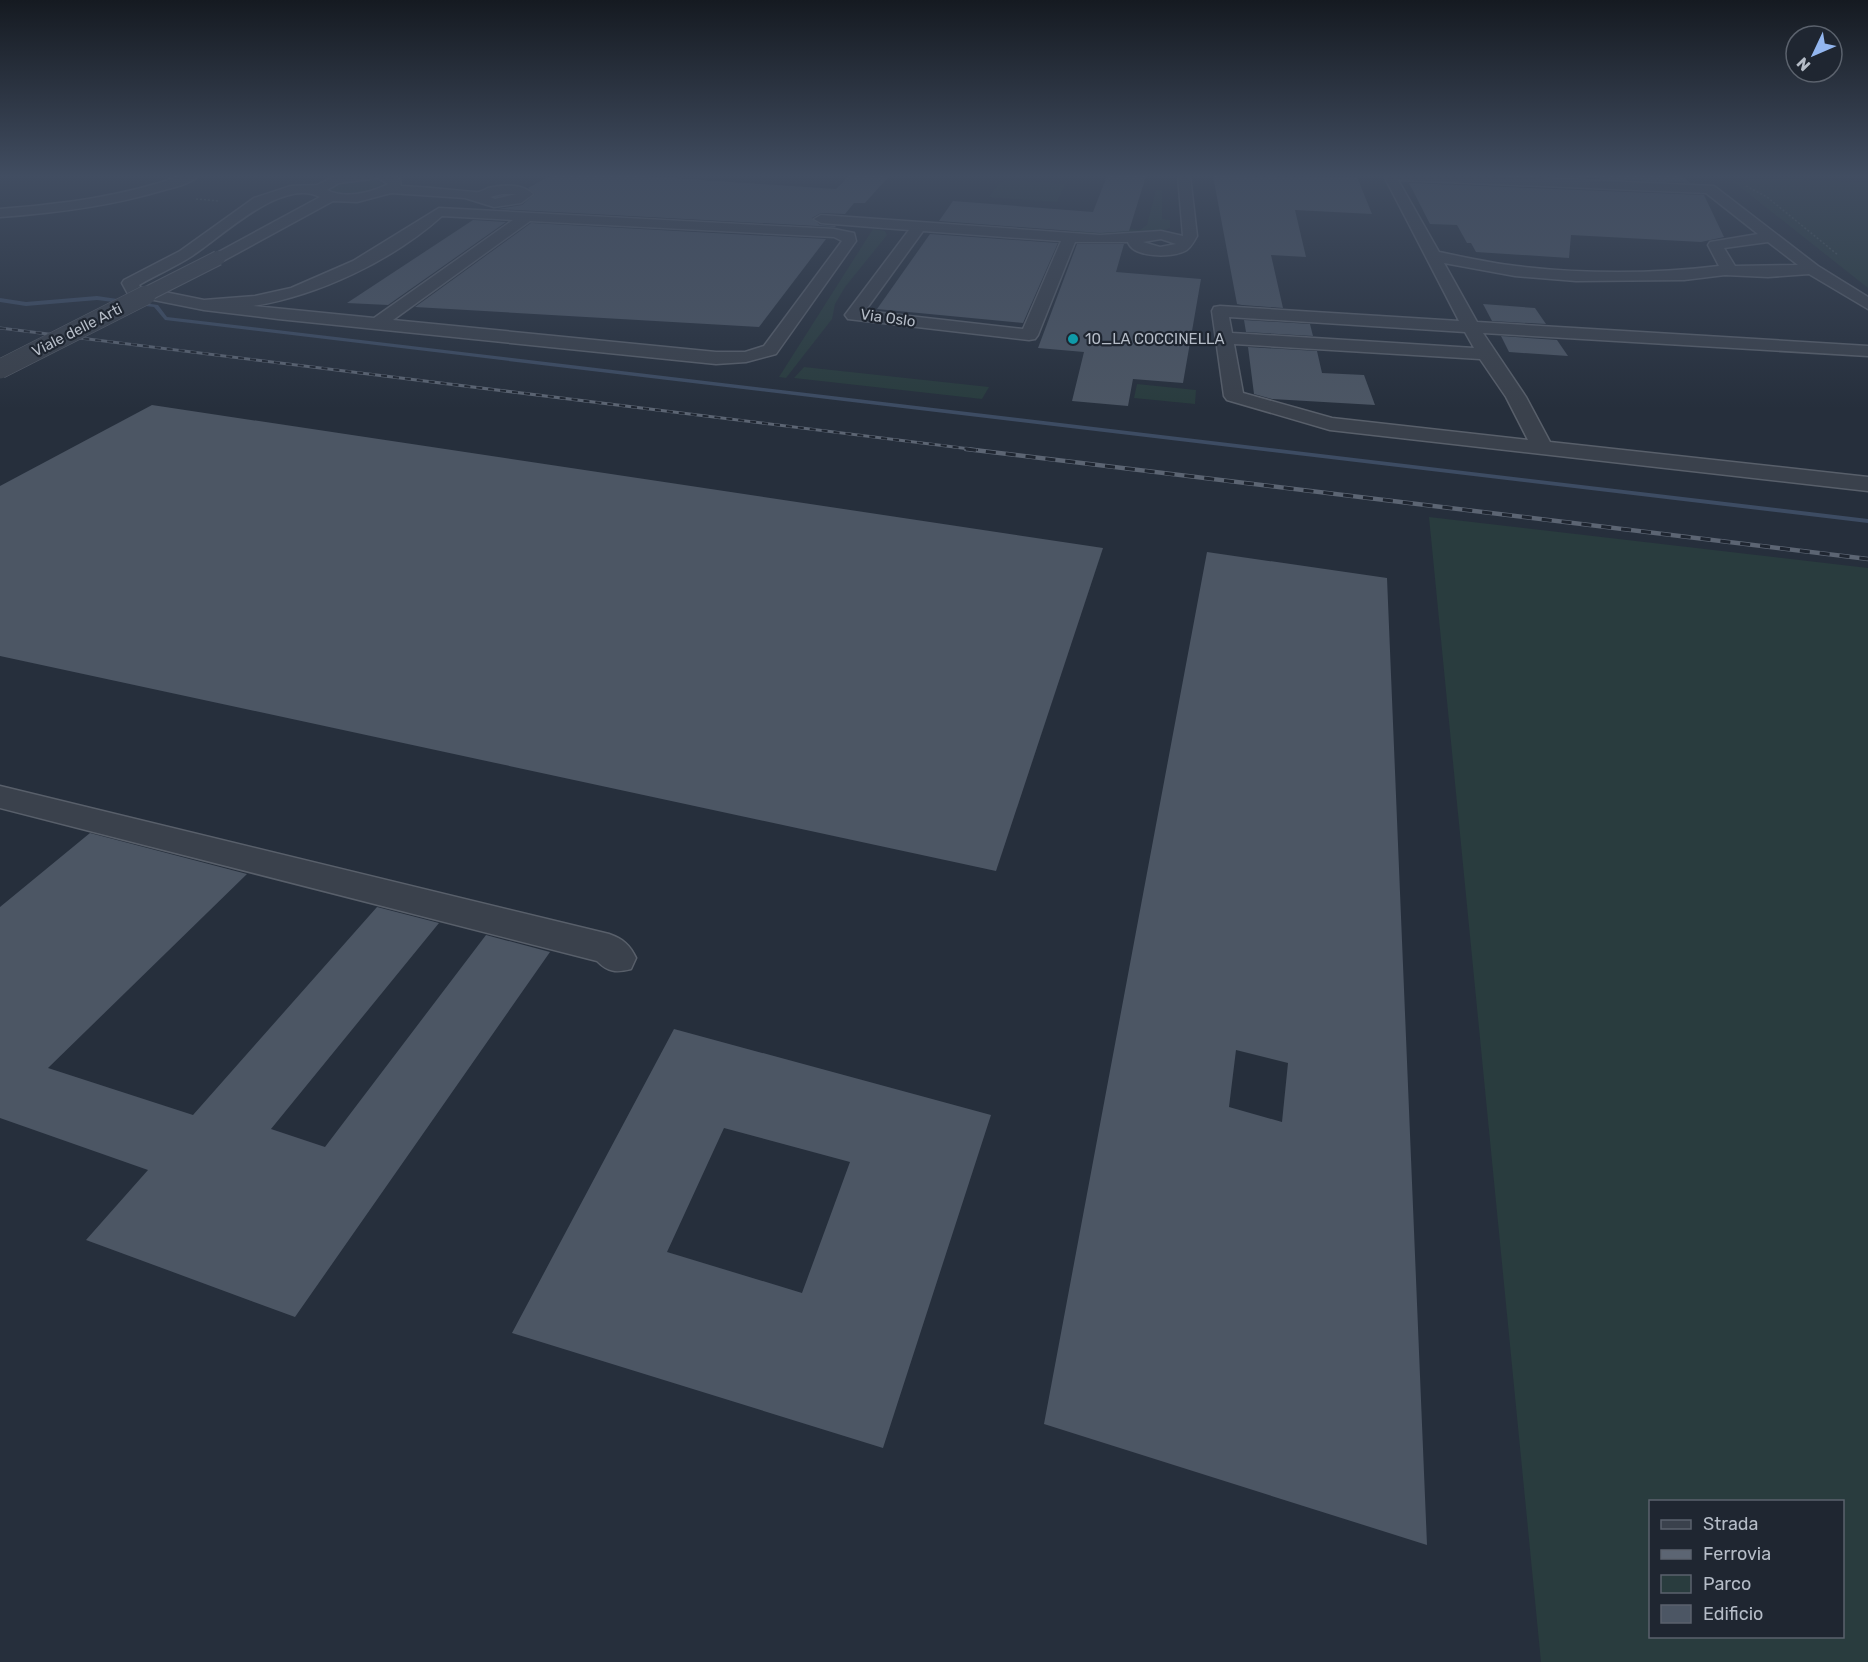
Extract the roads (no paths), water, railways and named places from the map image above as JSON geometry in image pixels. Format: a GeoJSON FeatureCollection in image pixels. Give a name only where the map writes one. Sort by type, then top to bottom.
{"type":"FeatureCollection","features":[{"type":"Feature","properties":{"kind":"street"},"geometry":{"type":"LineString","coordinates":[[186,254],[130,283],[134,291],[204,305],[278,314],[716,358],[746,357],[770,350],[840,254]]}},
{"type":"Feature","properties":{"kind":"street","name":"Viale delle Arti"},"geometry":{"type":"LineString","coordinates":[[0,369],[225,254]]}},
{"type":"Feature","properties":{"kind":"street"},"geometry":{"type":"LineString","coordinates":[[204,305],[249,303],[308,289],[340,276],[377,254]]}},
{"type":"Feature","properties":{"kind":"street"},"geometry":{"type":"LineString","coordinates":[[394,262],[407,254]]}},
{"type":"Feature","properties":{"kind":"street"},"geometry":{"type":"LineString","coordinates":[[377,324],[475,254]]}},
{"type":"Feature","properties":{"kind":"street","name":"Via Oslo"},"geometry":{"type":"LineString","coordinates":[[899,254],[854,315],[1029,335],[1063,254]]}},
{"type":"Feature","properties":{"kind":"street"},"geometry":{"type":"LineString","coordinates":[[1720,254],[1727,266],[1725,270]]}},
{"type":"Feature","properties":{"kind":"street"},"geometry":{"type":"LineString","coordinates":[[1791,254],[1868,304]]}},
{"type":"Feature","properties":{"kind":"street"},"geometry":{"type":"LineString","coordinates":[[1433,256],[1515,271],[1576,276],[1684,275],[1725,270],[1768,272],[1812,269]]}},
{"type":"Feature","properties":{"kind":"street"},"geometry":{"type":"LineString","coordinates":[[1433,256],[1486,354],[1516,397],[1543,449]]}},
{"type":"Feature","properties":{"kind":"street"},"geometry":{"type":"LineString","coordinates":[[309,317],[328,305]]}},
{"type":"Feature","properties":{"kind":"street"},"geometry":{"type":"LineString","coordinates":[[1868,351],[1220,311],[1234,396],[1330,424],[1868,484]]}},
{"type":"Feature","properties":{"kind":"street"},"geometry":{"type":"LineString","coordinates":[[1224,338],[1486,354]]}},
{"type":"Feature","properties":{"kind":"street"},"geometry":{"type":"LineString","coordinates":[[0,796],[609,949],[618,958]]}},
{"type":"Feature","properties":{"kind":"waterway"},"geometry":{"type":"LineString","coordinates":[[0,300],[26,304],[97,298],[156,306],[165,318],[1868,521]]}},
{"type":"Feature","properties":{"kind":"railway"},"geometry":{"type":"LineString","coordinates":[[0,328],[978,450]]}},
{"type":"Feature","properties":{"kind":"railway"},"geometry":{"type":"LineString","coordinates":[[966,449],[1868,559]]}},
{"type":"Feature","properties":{"kind":"place","name":"10_LA COCCINELLA"},"geometry":{"type":"Point","coordinates":[1073,339]}}]}
